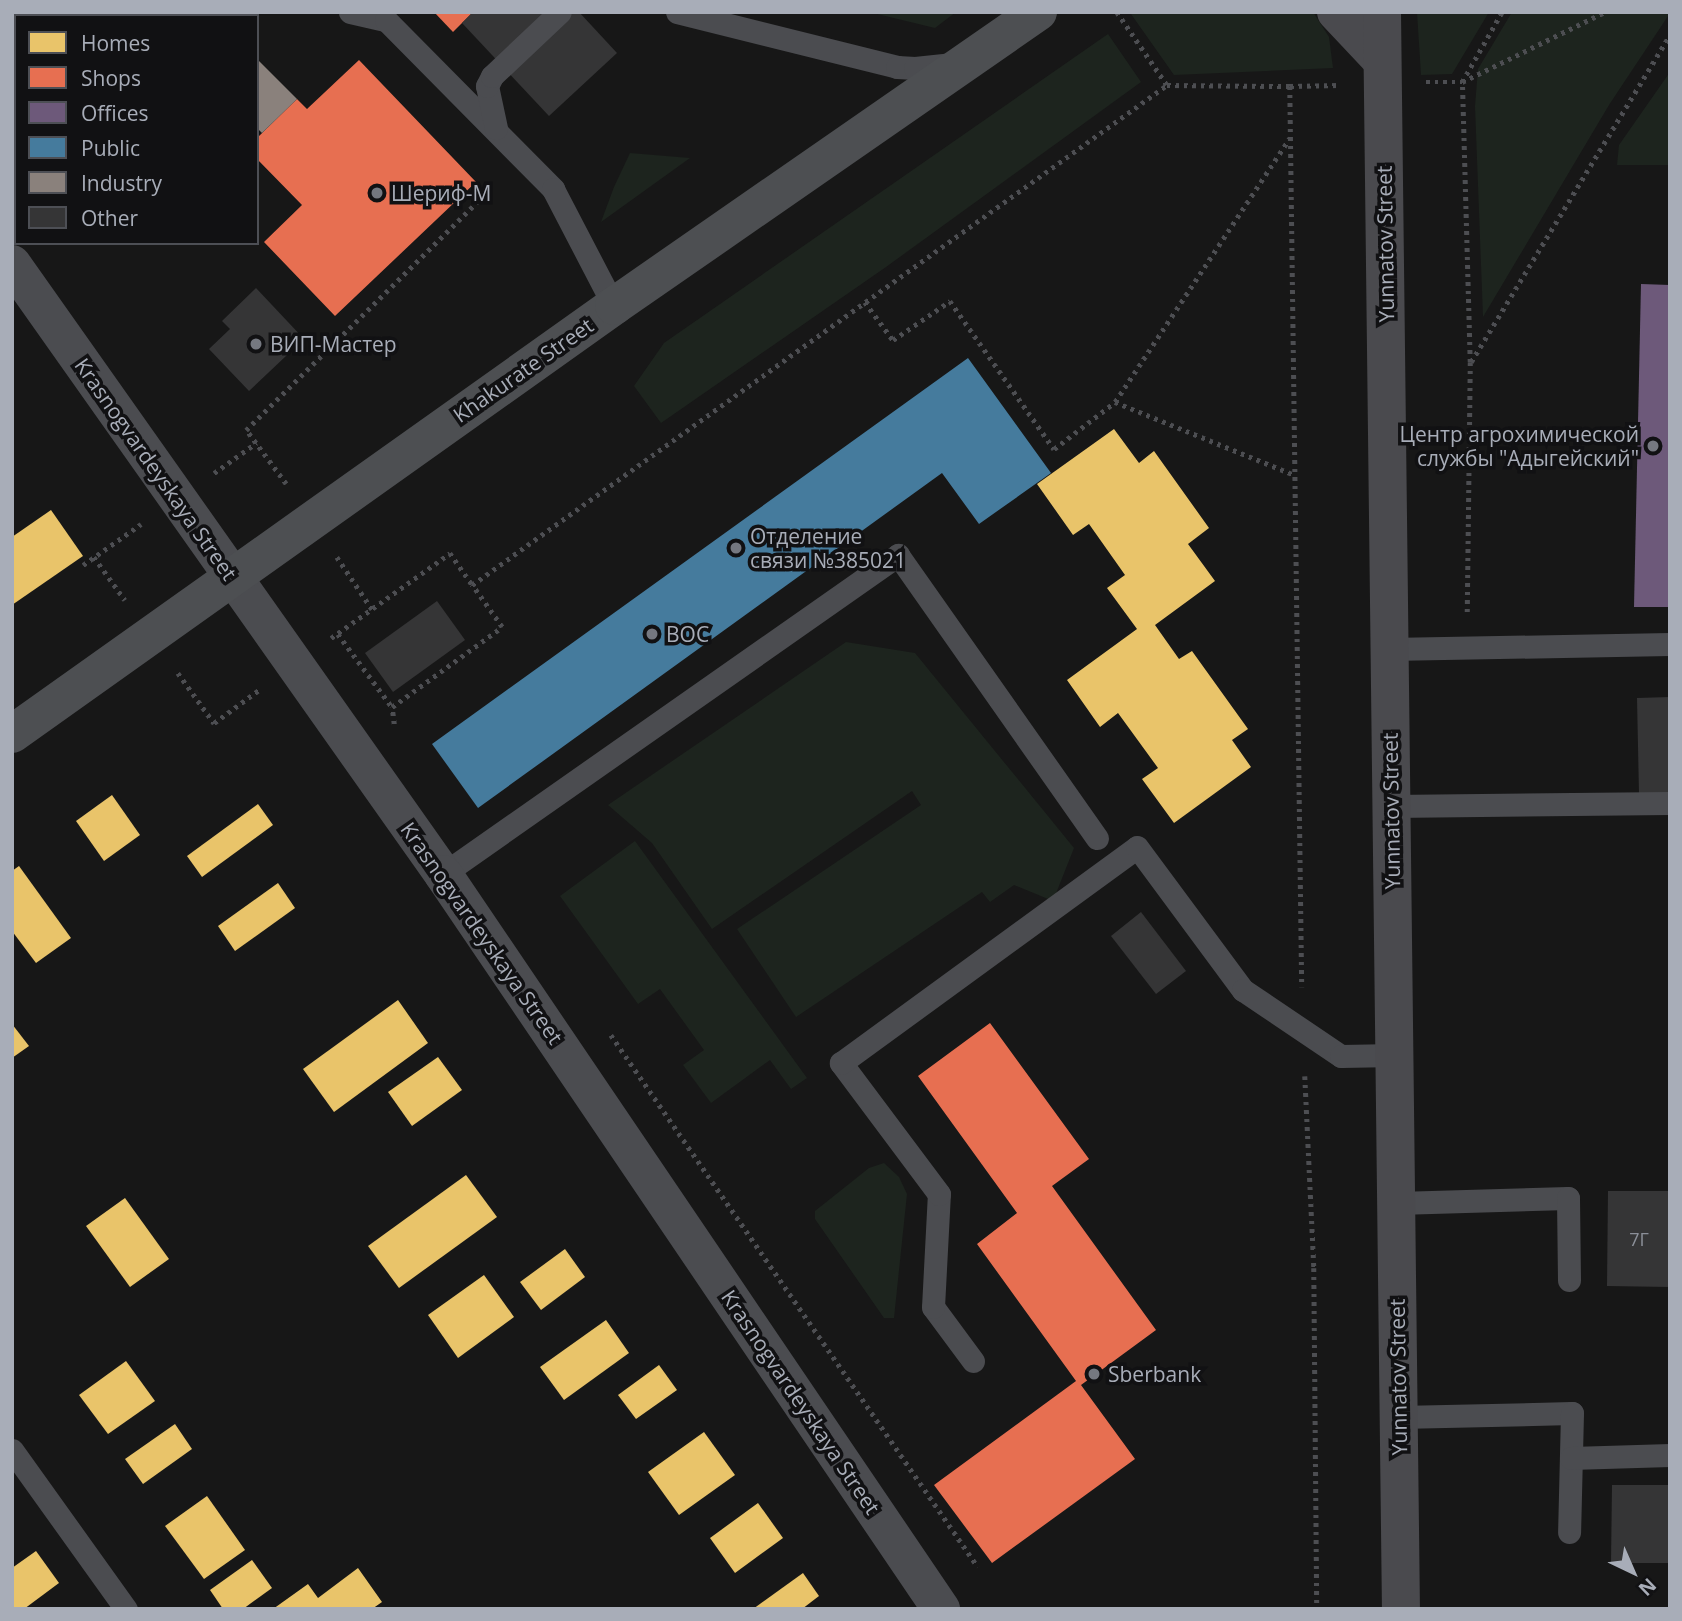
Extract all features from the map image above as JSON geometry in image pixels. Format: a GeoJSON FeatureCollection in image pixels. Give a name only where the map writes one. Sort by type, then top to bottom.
{"type":"FeatureCollection","features":[{"type":"Feature","properties":{"kind":"main road","name":"Khakurate Street"},"geometry":{"type":"LineString","coordinates":[[12,734],[614,306],[1038,12]]}},
{"type":"Feature","properties":{"kind":"main road"},"geometry":{"type":"LineString","coordinates":[[1336,12],[1369,44],[1382,61]]}},
{"type":"Feature","properties":{"kind":"main road","name":"Yunnatov Street"},"geometry":{"type":"LineString","coordinates":[[1382,12],[1401,1609]]}},
{"type":"Feature","properties":{"kind":"street","name":"Krasnogvardeyskaya Street"},"geometry":{"type":"LineString","coordinates":[[12,264],[293,666],[443,874],[942,1609]]}},
{"type":"Feature","properties":{"kind":"lane"},"geometry":{"type":"LineString","coordinates":[[349,12],[386,20],[553,189],[614,306]]}},
{"type":"Feature","properties":{"kind":"lane"},"geometry":{"type":"LineString","coordinates":[[497,131],[487,86],[492,76],[560,12]]}},
{"type":"Feature","properties":{"kind":"lane"},"geometry":{"type":"LineString","coordinates":[[677,12],[897,66],[934,68],[957,64],[978,53]]}},
{"type":"Feature","properties":{"kind":"lane"},"geometry":{"type":"LineString","coordinates":[[443,874],[898,555],[1097,838]]}},
{"type":"Feature","properties":{"kind":"lane"},"geometry":{"type":"LineString","coordinates":[[1389,649],[1670,644]]}},
{"type":"Feature","properties":{"kind":"lane"},"geometry":{"type":"LineString","coordinates":[[1391,806],[1670,803]]}},
{"type":"Feature","properties":{"kind":"lane"},"geometry":{"type":"LineString","coordinates":[[972,1361],[933,1307],[939,1194],[841,1063],[1137,847],[1242,990],[1341,1056],[1395,1055]]}},
{"type":"Feature","properties":{"kind":"lane"},"geometry":{"type":"LineString","coordinates":[[1397,1203],[1568,1198],[1569,1279]]}},
{"type":"Feature","properties":{"kind":"lane"},"geometry":{"type":"LineString","coordinates":[[1399,1417],[1572,1413],[1569,1532]]}},
{"type":"Feature","properties":{"kind":"lane"},"geometry":{"type":"LineString","coordinates":[[12,1450],[126,1609]]}},
{"type":"Feature","properties":{"kind":"lane"},"geometry":{"type":"LineString","coordinates":[[1571,1458],[1670,1455]]}},
{"type":"Feature","properties":{"kind":"path"},"geometry":{"type":"LineString","coordinates":[[1117,12],[1167,85]]}},
{"type":"Feature","properties":{"kind":"path"},"geometry":{"type":"LineString","coordinates":[[1466,648],[1470,362],[1462,82],[1502,12]]}},
{"type":"Feature","properties":{"kind":"path"},"geometry":{"type":"LineString","coordinates":[[1462,82],[1605,12]]}},
{"type":"Feature","properties":{"kind":"path"},"geometry":{"type":"LineString","coordinates":[[1470,362],[1670,35]]}},
{"type":"Feature","properties":{"kind":"path"},"geometry":{"type":"LineString","coordinates":[[472,585],[1167,85],[1290,86],[1303,1031],[1314,1268],[1317,1609]]}},
{"type":"Feature","properties":{"kind":"path"},"geometry":{"type":"LineString","coordinates":[[865,302],[893,340],[950,301],[1054,449],[1115,402],[1290,137]]}},
{"type":"Feature","properties":{"kind":"path"},"geometry":{"type":"LineString","coordinates":[[372,608],[246,430],[482,197]]}},
{"type":"Feature","properties":{"kind":"path"},"geometry":{"type":"LineString","coordinates":[[1115,402],[1295,475]]}},
{"type":"Feature","properties":{"kind":"path"},"geometry":{"type":"LineString","coordinates":[[214,723],[450,553],[502,627],[392,707]]}},
{"type":"Feature","properties":{"kind":"path"},"geometry":{"type":"LineString","coordinates":[[338,634],[392,707],[394,729]]}},
{"type":"Feature","properties":{"kind":"path"},"geometry":{"type":"LineString","coordinates":[[606,1027],[978,1567]]}},
{"type":"Feature","properties":{"kind":"shaded area"},"geometry":{"type":"Polygon","coordinates":[[[12,12],[229,12],[14,14],[14,116],[12,12]]]}},
{"type":"Feature","properties":{"kind":"shaded area"},"geometry":{"type":"Polygon","coordinates":[[[869,12],[956,12],[935,28],[869,12]]]}},
{"type":"Feature","properties":{"kind":"shaded area"},"geometry":{"type":"Polygon","coordinates":[[[1313,12],[1329,37],[1333,68],[1174,75],[1131,14],[1313,12]]]}},
{"type":"Feature","properties":{"kind":"shaded area"},"geometry":{"type":"Polygon","coordinates":[[[1417,12],[1489,12],[1452,74],[1421,75],[1417,12]]]}},
{"type":"Feature","properties":{"kind":"shaded area"},"geometry":{"type":"Polygon","coordinates":[[[1512,12],[1670,13],[1609,105],[1483,317],[1475,106],[1478,69],[1512,12]]]}},
{"type":"Feature","properties":{"kind":"shaded area"},"geometry":{"type":"Polygon","coordinates":[[[1108,34],[1141,82],[886,267],[661,423],[634,386],[664,343],[1108,34]]]}},
{"type":"Feature","properties":{"kind":"shaded area"},"geometry":{"type":"Polygon","coordinates":[[[1670,72],[1670,165],[1617,165],[1619,145],[1670,72]]]}},
{"type":"Feature","properties":{"kind":"shaded area"},"geometry":{"type":"Polygon","coordinates":[[[630,153],[690,158],[601,222],[614,187],[630,153]]]}},
{"type":"Feature","properties":{"kind":"shaded area"},"geometry":{"type":"Polygon","coordinates":[[[846,642],[915,653],[1074,848],[1053,901],[1014,885],[990,902],[982,892],[796,1017],[737,929],[921,805],[912,791],[712,929],[652,843],[608,805],[846,642]]]}},
{"type":"Feature","properties":{"kind":"shaded area"},"geometry":{"type":"Polygon","coordinates":[[[635,841],[807,1078],[791,1089],[770,1060],[711,1103],[683,1065],[704,1050],[660,989],[638,1004],[560,896],[635,841]]]}},
{"type":"Feature","properties":{"kind":"shaded area"},"geometry":{"type":"Polygon","coordinates":[[[884,1163],[899,1177],[907,1194],[894,1318],[884,1318],[815,1219],[815,1211],[869,1168],[884,1163]]]}},
{"type":"Feature","properties":{"kind":"building: Homes"},"geometry":{"type":"Polygon","coordinates":[[[1114,429],[1139,463],[1154,451],[1209,528],[1188,544],[1215,581],[1155,625],[1179,659],[1192,651],[1248,729],[1232,740],[1251,767],[1174,823],[1142,779],[1158,768],[1118,713],[1100,727],[1067,680],[1137,629],[1107,588],[1125,575],[1089,524],[1073,535],[1037,484],[1114,429]]]}},
{"type":"Feature","properties":{"kind":"building: Homes"},"geometry":{"type":"Polygon","coordinates":[[[51,510],[83,556],[12,605],[12,537],[51,510]]]}},
{"type":"Feature","properties":{"kind":"building: Homes"},"geometry":{"type":"Polygon","coordinates":[[[112,795],[140,835],[104,861],[76,821],[112,795]]]}},
{"type":"Feature","properties":{"kind":"building: Homes"},"geometry":{"type":"Polygon","coordinates":[[[258,804],[273,825],[202,877],[187,856],[258,804]]]}},
{"type":"Feature","properties":{"kind":"building: Homes"},"geometry":{"type":"Polygon","coordinates":[[[19,866],[71,938],[36,963],[12,931],[12,871],[19,866]]]}},
{"type":"Feature","properties":{"kind":"building: Homes"},"geometry":{"type":"Polygon","coordinates":[[[278,883],[295,908],[235,951],[218,926],[278,883]]]}},
{"type":"Feature","properties":{"kind":"building: Homes"},"geometry":{"type":"Polygon","coordinates":[[[398,1000],[428,1043],[334,1112],[303,1069],[398,1000]]]}},
{"type":"Feature","properties":{"kind":"building: Homes"},"geometry":{"type":"Polygon","coordinates":[[[12,1024],[29,1046],[12,1058],[12,1024]]]}},
{"type":"Feature","properties":{"kind":"building: Homes"},"geometry":{"type":"Polygon","coordinates":[[[438,1057],[462,1090],[412,1126],[388,1092],[438,1057]]]}},
{"type":"Feature","properties":{"kind":"building: Homes"},"geometry":{"type":"Polygon","coordinates":[[[466,1175],[497,1217],[399,1288],[368,1246],[466,1175]]]}},
{"type":"Feature","properties":{"kind":"building: Homes"},"geometry":{"type":"Polygon","coordinates":[[[125,1198],[169,1259],[130,1287],[86,1226],[125,1198]]]}},
{"type":"Feature","properties":{"kind":"building: Homes"},"geometry":{"type":"Polygon","coordinates":[[[565,1249],[585,1277],[541,1310],[520,1282],[565,1249]]]}},
{"type":"Feature","properties":{"kind":"building: Homes"},"geometry":{"type":"Polygon","coordinates":[[[484,1275],[514,1317],[458,1358],[428,1315],[484,1275]]]}},
{"type":"Feature","properties":{"kind":"building: Homes"},"geometry":{"type":"Polygon","coordinates":[[[606,1320],[629,1353],[564,1400],[540,1367],[606,1320]]]}},
{"type":"Feature","properties":{"kind":"building: Homes"},"geometry":{"type":"Polygon","coordinates":[[[126,1361],[155,1401],[108,1434],[79,1395],[126,1361]]]}},
{"type":"Feature","properties":{"kind":"building: Homes"},"geometry":{"type":"Polygon","coordinates":[[[659,1365],[677,1390],[636,1419],[618,1395],[659,1365]]]}},
{"type":"Feature","properties":{"kind":"building: Homes"},"geometry":{"type":"Polygon","coordinates":[[[175,1424],[192,1449],[143,1484],[125,1459],[175,1424]]]}},
{"type":"Feature","properties":{"kind":"building: Homes"},"geometry":{"type":"Polygon","coordinates":[[[704,1432],[735,1475],[679,1515],[648,1472],[704,1432]]]}},
{"type":"Feature","properties":{"kind":"building: Homes"},"geometry":{"type":"Polygon","coordinates":[[[207,1496],[245,1550],[204,1579],[165,1526],[207,1496]]]}},
{"type":"Feature","properties":{"kind":"building: Homes"},"geometry":{"type":"Polygon","coordinates":[[[758,1503],[783,1538],[735,1573],[710,1538],[758,1503]]]}},
{"type":"Feature","properties":{"kind":"building: Homes"},"geometry":{"type":"Polygon","coordinates":[[[36,1551],[59,1583],[24,1609],[12,1609],[12,1568],[36,1551]]]}},
{"type":"Feature","properties":{"kind":"building: Homes"},"geometry":{"type":"Polygon","coordinates":[[[252,1560],[272,1588],[243,1609],[223,1609],[210,1590],[252,1560]]]}},
{"type":"Feature","properties":{"kind":"building: Homes"},"geometry":{"type":"Polygon","coordinates":[[[358,1568],[382,1602],[372,1609],[273,1609],[308,1584],[318,1598],[358,1568]]]}},
{"type":"Feature","properties":{"kind":"building: Homes"},"geometry":{"type":"Polygon","coordinates":[[[803,1573],[819,1596],[802,1609],[753,1609],[803,1573]]]}},
{"type":"Feature","properties":{"kind":"building: Shops"},"geometry":{"type":"Polygon","coordinates":[[[434,12],[473,12],[453,32],[434,12]]]}},
{"type":"Feature","properties":{"kind":"building: Shops","name":"Шериф-М"},"geometry":{"type":"Polygon","coordinates":[[[359,60],[476,182],[335,316],[264,242],[302,205],[259,161],[259,136],[297,99],[307,109],[359,60]]]}},
{"type":"Feature","properties":{"kind":"building: Shops"},"geometry":{"type":"Polygon","coordinates":[[[990,1023],[1089,1159],[1052,1186],[1156,1330],[1081,1385],[1135,1459],[992,1563],[934,1485],[1076,1381],[977,1244],[1017,1213],[918,1076],[990,1023]]]}},
{"type":"Feature","properties":{"kind":"building: Offices","name":"Центр агрохимической службы \"Адыгейский\""},"geometry":{"type":"Polygon","coordinates":[[[1641,284],[1670,285],[1670,607],[1634,607],[1641,284]]]}},
{"type":"Feature","properties":{"kind":"building: Public","name":"ВОС"},"geometry":{"type":"Polygon","coordinates":[[[968,358],[1051,473],[979,524],[942,473],[478,808],[432,744],[968,358]]]}},
{"type":"Feature","properties":{"kind":"building: Industry"},"geometry":{"type":"Polygon","coordinates":[[[259,61],[297,99],[262,133],[259,130],[259,61]]]}},
{"type":"Feature","properties":{"kind":"building: Other"},"geometry":{"type":"Polygon","coordinates":[[[473,12],[579,12],[617,53],[549,116],[462,23],[473,12]]]}},
{"type":"Feature","properties":{"kind":"building: Other","name":"ВИП-Мастер"},"geometry":{"type":"Polygon","coordinates":[[[256,288],[304,339],[249,391],[209,349],[230,329],[222,321],[256,288]]]}},
{"type":"Feature","properties":{"kind":"building: Other"},"geometry":{"type":"Polygon","coordinates":[[[437,601],[465,640],[393,692],[365,653],[437,601]]]}},
{"type":"Feature","properties":{"kind":"building: Other"},"geometry":{"type":"Polygon","coordinates":[[[1670,697],[1670,794],[1639,794],[1637,698],[1670,697]]]}},
{"type":"Feature","properties":{"kind":"building: Other"},"geometry":{"type":"Polygon","coordinates":[[[1141,912],[1186,971],[1156,994],[1111,936],[1141,912]]]}},
{"type":"Feature","properties":{"kind":"building: Other"},"geometry":{"type":"Polygon","coordinates":[[[1608,1191],[1670,1191],[1670,1287],[1607,1286],[1608,1191]]]}},
{"type":"Feature","properties":{"kind":"building: Other"},"geometry":{"type":"Polygon","coordinates":[[[1612,1485],[1670,1485],[1670,1563],[1611,1563],[1612,1485]]]}},
{"type":"Feature","properties":{"kind":"place","name":"Шериф-М"},"geometry":{"type":"Point","coordinates":[377,193]}},
{"type":"Feature","properties":{"kind":"place","name":"ВИП-Мастер"},"geometry":{"type":"Point","coordinates":[256,344]}},
{"type":"Feature","properties":{"kind":"place","name":"Центр агрохимической службы \"Адыгейский\""},"geometry":{"type":"Point","coordinates":[1653,446]}},
{"type":"Feature","properties":{"kind":"place","name":"Отделение связи №385021"},"geometry":{"type":"Point","coordinates":[736,548]}},
{"type":"Feature","properties":{"kind":"place","name":"ВОС"},"geometry":{"type":"Point","coordinates":[652,634]}},
{"type":"Feature","properties":{"kind":"place","name":"Sberbank"},"geometry":{"type":"Point","coordinates":[1094,1374]}}]}
